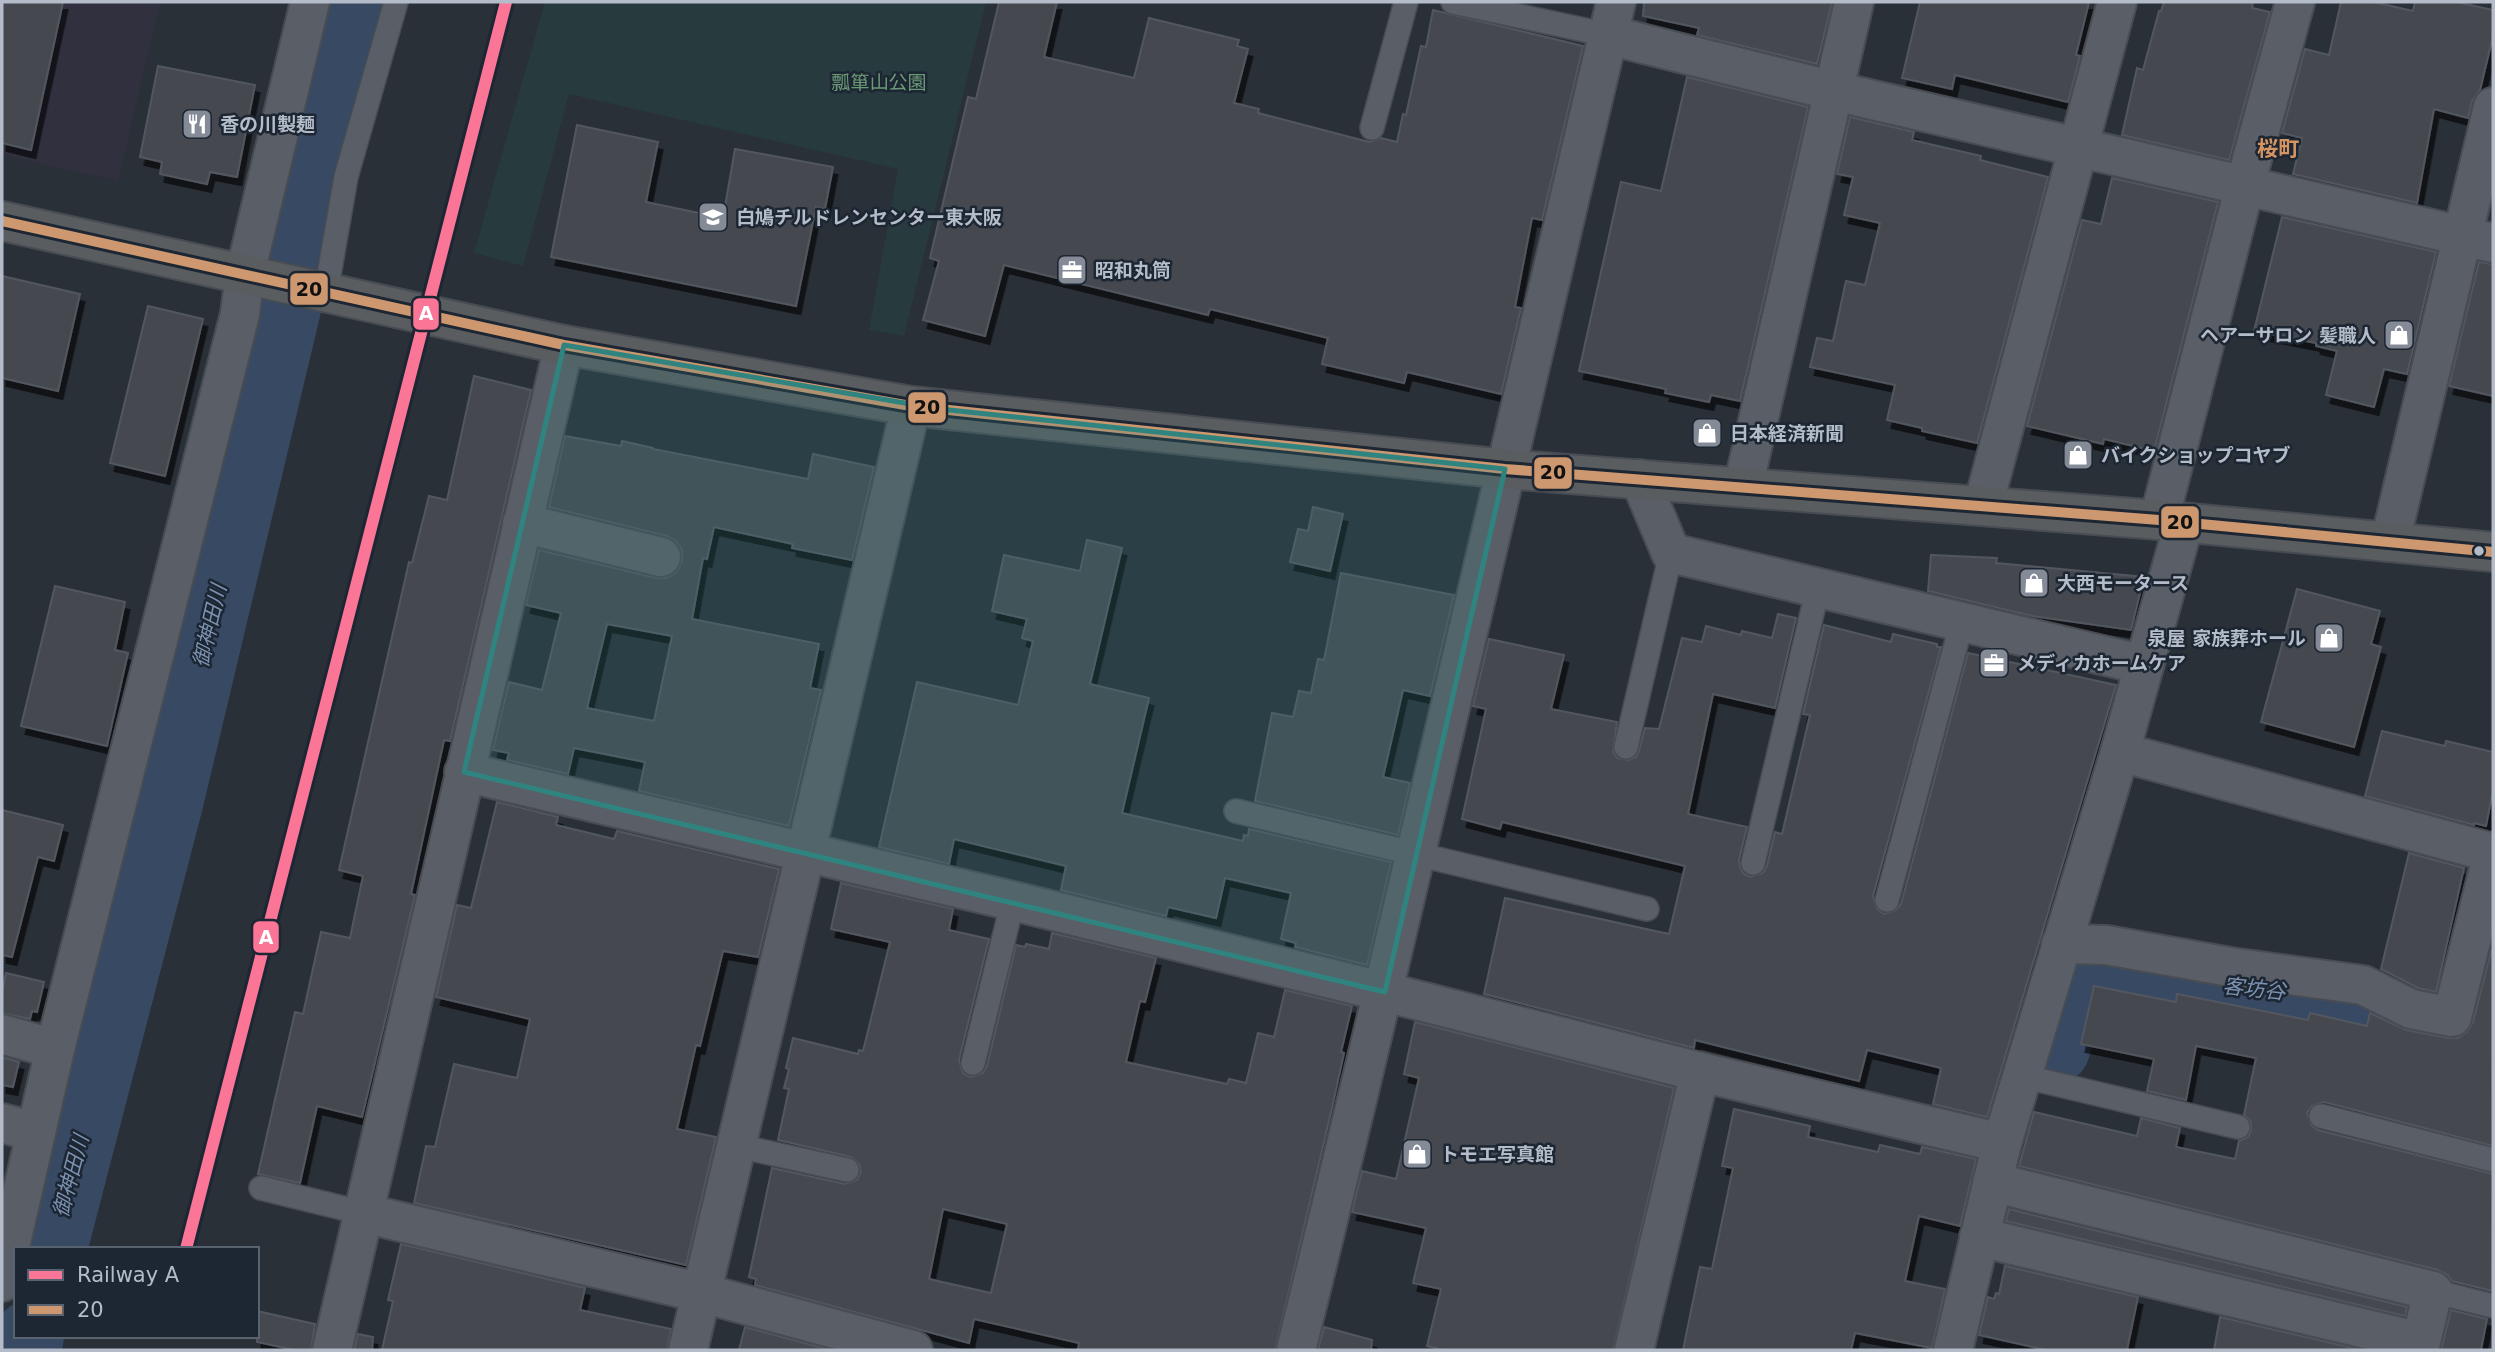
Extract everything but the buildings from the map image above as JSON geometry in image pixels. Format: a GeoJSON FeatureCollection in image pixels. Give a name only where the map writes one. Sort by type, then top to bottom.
{"type":"FeatureCollection","features":[{"type":"Feature","properties":{"kind":"highway"},"geometry":{"type":"LineString","coordinates":[[2,221],[564,345],[911,406],[1505,468],[2171,521],[2493,552]]}},
{"type":"Feature","properties":{"kind":"street"},"geometry":{"type":"LineString","coordinates":[[2,1283],[19,1127],[55,1049],[240,314],[254,276],[310,2]]}},
{"type":"Feature","properties":{"kind":"street"},"geometry":{"type":"LineString","coordinates":[[1742,487],[1854,2]]}},
{"type":"Feature","properties":{"kind":"street"},"geometry":{"type":"LineString","coordinates":[[1983,506],[2117,2]]}},
{"type":"Feature","properties":{"kind":"street"},"geometry":{"type":"LineString","coordinates":[[1952,1350],[2002,1143],[2144,665],[2171,521],[2245,185],[2295,2]]}},
{"type":"Feature","properties":{"kind":"street"},"geometry":{"type":"LineString","coordinates":[[1296,1350],[1385,992],[1612,18],[1834,91],[2478,239]]}},
{"type":"Feature","properties":{"kind":"street"},"geometry":{"type":"LineString","coordinates":[[2390,542],[2478,239],[2493,107]]}},
{"type":"Feature","properties":{"kind":"street"},"geometry":{"type":"LineString","coordinates":[[331,1350],[564,345]]}},
{"type":"Feature","properties":{"kind":"street"},"geometry":{"type":"LineString","coordinates":[[688,1350],[911,406]]}},
{"type":"Feature","properties":{"kind":"street"},"geometry":{"type":"LineString","coordinates":[[1640,479],[1671,553],[2144,665]]}},
{"type":"Feature","properties":{"kind":"street"},"geometry":{"type":"LineString","coordinates":[[522,523],[661,557]]}},
{"type":"Feature","properties":{"kind":"street"},"geometry":{"type":"LineString","coordinates":[[2061,944],[2106,945],[2230,967],[2363,985],[2411,1009],[2452,1017],[2493,853],[2120,752]]}},
{"type":"Feature","properties":{"kind":"street"},"geometry":{"type":"LineString","coordinates":[[464,772],[1013,901],[1700,1072],[2002,1143]]}},
{"type":"Feature","properties":{"kind":"street"},"geometry":{"type":"LineString","coordinates":[[2,1034],[55,1049]]}},
{"type":"Feature","properties":{"kind":"street"},"geometry":{"type":"LineString","coordinates":[[1634,1350],[1700,1072]]}},
{"type":"Feature","properties":{"kind":"street"},"geometry":{"type":"LineString","coordinates":[[1979,1237],[2342,1337],[2420,1346],[2433,1291],[1992,1182]]}},
{"type":"Feature","properties":{"kind":"street"},"geometry":{"type":"LineString","coordinates":[[363,1213],[702,1293],[913,1350]]}},
{"type":"Feature","properties":{"kind":"lane"},"geometry":{"type":"LineString","coordinates":[[320,290],[346,177],[396,2]]}},
{"type":"Feature","properties":{"kind":"lane"},"geometry":{"type":"LineString","coordinates":[[1372,128],[1406,2]]}},
{"type":"Feature","properties":{"kind":"lane"},"geometry":{"type":"LineString","coordinates":[[1453,2],[1612,18]]}},
{"type":"Feature","properties":{"kind":"lane"},"geometry":{"type":"LineString","coordinates":[[1626,747],[1671,553]]}},
{"type":"Feature","properties":{"kind":"lane"},"geometry":{"type":"LineString","coordinates":[[1753,863],[1818,588]]}},
{"type":"Feature","properties":{"kind":"lane"},"geometry":{"type":"LineString","coordinates":[[1887,900],[1962,622]]}},
{"type":"Feature","properties":{"kind":"lane"},"geometry":{"type":"LineString","coordinates":[[1236,811],[1647,909]]}},
{"type":"Feature","properties":{"kind":"lane"},"geometry":{"type":"LineString","coordinates":[[973,1063],[1013,901]]}},
{"type":"Feature","properties":{"kind":"lane"},"geometry":{"type":"LineString","coordinates":[[2022,1076],[2238,1127]]}},
{"type":"Feature","properties":{"kind":"lane"},"geometry":{"type":"LineString","coordinates":[[2321,1116],[2493,1160]]}},
{"type":"Feature","properties":{"kind":"lane"},"geometry":{"type":"LineString","coordinates":[[738,1146],[847,1170]]}},
{"type":"Feature","properties":{"kind":"lane"},"geometry":{"type":"LineString","coordinates":[[261,1188],[363,1213]]}},
{"type":"Feature","properties":{"kind":"lane"},"geometry":{"type":"LineString","coordinates":[[2433,1291],[2493,1306]]}},
{"type":"Feature","properties":{"kind":"highlighted area"},"geometry":{"type":"Polygon","coordinates":[[[564,345],[940,409],[1505,469],[1385,992],[464,772],[564,345]]]}},
{"type":"Feature","properties":{"kind":"shaded area"},"geometry":{"type":"Polygon","coordinates":[[[2,2],[160,2],[118,181],[2,155],[2,2]]]}},
{"type":"Feature","properties":{"kind":"green space","name":"瓢箪山公園"},"geometry":{"type":"Polygon","coordinates":[[[545,2],[986,2],[904,336],[869,330],[898,169],[569,94],[523,266],[474,253],[545,2]]]}},
{"type":"Feature","properties":{"kind":"waterway","name":"御神田川"},"geometry":{"type":"LineString","coordinates":[[53,1247],[168,803],[359,2]]}},
{"type":"Feature","properties":{"kind":"waterway","name":"客坊谷"},"geometry":{"type":"LineString","coordinates":[[2055,1049],[2071,993],[2106,972],[2351,999],[2403,1021],[2493,1046]]}},
{"type":"Feature","properties":{"kind":"waterway","name":"御神田川"},"geometry":{"type":"LineString","coordinates":[[26,1350],[29,1338]]}},
{"type":"Feature","properties":{"kind":"rail line","name":"A"},"geometry":{"type":"LineString","coordinates":[[187,1247],[506,2]]}},
{"type":"Feature","properties":{"kind":"transit line","name":"20"},"geometry":{"type":"LineString","coordinates":[[2,221],[564,345],[911,406],[1505,469],[2159,520],[2493,552]]}},
{"type":"Feature","properties":{"kind":"place","name":"香の川製麺"},"geometry":{"type":"Point","coordinates":[197,124]}},
{"type":"Feature","properties":{"kind":"place","name":"白鳩チルドレンセンター東大阪"},"geometry":{"type":"Point","coordinates":[713,217]}},
{"type":"Feature","properties":{"kind":"place","name":"昭和丸筒"},"geometry":{"type":"Point","coordinates":[1072,270]}},
{"type":"Feature","properties":{"kind":"place","name":"ヘアーサロン 髪職人"},"geometry":{"type":"Point","coordinates":[2399,335]}},
{"type":"Feature","properties":{"kind":"place","name":"日本経済新聞"},"geometry":{"type":"Point","coordinates":[1707,433]}},
{"type":"Feature","properties":{"kind":"place","name":"バイクショップコヤブ"},"geometry":{"type":"Point","coordinates":[2078,455]}},
{"type":"Feature","properties":{"kind":"place","name":"大西モータース"},"geometry":{"type":"Point","coordinates":[2034,583]}},
{"type":"Feature","properties":{"kind":"place","name":"泉屋 家族葬ホール"},"geometry":{"type":"Point","coordinates":[2329,638]}},
{"type":"Feature","properties":{"kind":"place","name":"メディカホームケア"},"geometry":{"type":"Point","coordinates":[1994,663]}},
{"type":"Feature","properties":{"kind":"place","name":"トモエ写真館"},"geometry":{"type":"Point","coordinates":[1417,1154]}},
{"type":"Feature","properties":{"kind":"district","name":"桜町"},"geometry":{"type":"Point","coordinates":[2278,149]}}]}
